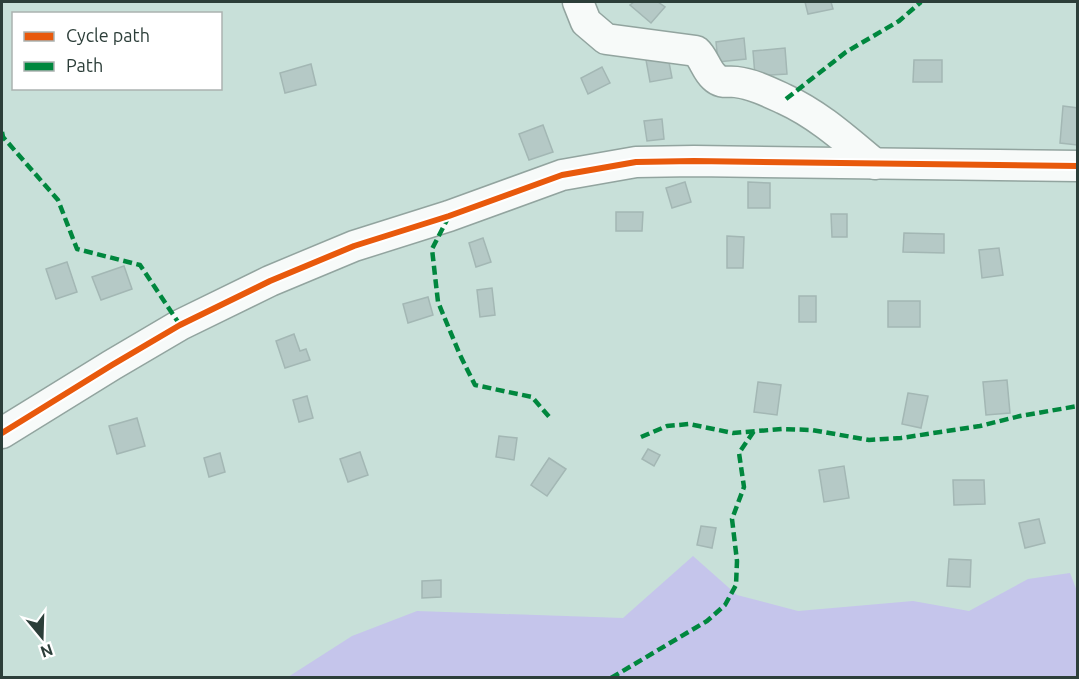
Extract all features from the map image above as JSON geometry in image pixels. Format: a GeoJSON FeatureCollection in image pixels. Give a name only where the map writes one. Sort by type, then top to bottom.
{"type":"FeatureCollection","features":[{"type":"Feature","properties":{"kind":"street"},"geometry":{"type":"LineString","coordinates":[[578,2],[586,22],[606,39],[696,51],[701,55],[713,77],[721,82],[756,86],[786,99],[822,120],[875,164]]}},
{"type":"Feature","properties":{"kind":"street"},"geometry":{"type":"LineString","coordinates":[[2,433],[112,364],[180,326],[270,281],[354,246],[449,216],[562,175],[636,162],[1077,166]]}},
{"type":"Feature","properties":{"kind":"shaded area"},"geometry":{"type":"Polygon","coordinates":[[[693,556],[737,595],[798,611],[913,601],[969,611],[1028,579],[1070,573],[1077,591],[1077,677],[288,677],[352,636],[417,611],[623,618],[693,556]]]}},
{"type":"Feature","properties":{"kind":"building"},"geometry":{"type":"Polygon","coordinates":[[[634,2],[658,2],[665,7],[651,23],[630,5],[634,2]]]}},
{"type":"Feature","properties":{"kind":"building"},"geometry":{"type":"Polygon","coordinates":[[[805,2],[831,2],[833,9],[808,14],[805,2]]]}},
{"type":"Feature","properties":{"kind":"building"},"geometry":{"type":"Polygon","coordinates":[[[744,38],[746,59],[718,62],[716,42],[744,38]]]}},
{"type":"Feature","properties":{"kind":"building"},"geometry":{"type":"Polygon","coordinates":[[[785,48],[787,74],[755,76],[753,51],[785,48]]]}},
{"type":"Feature","properties":{"kind":"building"},"geometry":{"type":"Polygon","coordinates":[[[668,57],[672,78],[650,82],[646,60],[668,57]]]}},
{"type":"Feature","properties":{"kind":"building"},"geometry":{"type":"Polygon","coordinates":[[[914,60],[942,60],[942,82],[913,82],[914,60]]]}},
{"type":"Feature","properties":{"kind":"building"},"geometry":{"type":"Polygon","coordinates":[[[311,64],[316,85],[285,93],[280,73],[311,64]]]}},
{"type":"Feature","properties":{"kind":"building"},"geometry":{"type":"Polygon","coordinates":[[[602,67],[610,83],[588,94],[581,78],[602,67]]]}},
{"type":"Feature","properties":{"kind":"building"},"geometry":{"type":"Polygon","coordinates":[[[1063,106],[1078,108],[1077,145],[1060,143],[1063,106]]]}},
{"type":"Feature","properties":{"kind":"building"},"geometry":{"type":"Polygon","coordinates":[[[662,119],[664,139],[647,141],[644,121],[662,119]]]}},
{"type":"Feature","properties":{"kind":"building"},"geometry":{"type":"Polygon","coordinates":[[[543,125],[553,152],[529,160],[519,134],[543,125]]]}},
{"type":"Feature","properties":{"kind":"building"},"geometry":{"type":"Polygon","coordinates":[[[685,182],[691,202],[672,208],[666,188],[685,182]]]}},
{"type":"Feature","properties":{"kind":"building"},"geometry":{"type":"Polygon","coordinates":[[[748,182],[770,183],[770,208],[748,208],[748,182]]]}},
{"type":"Feature","properties":{"kind":"building"},"geometry":{"type":"Polygon","coordinates":[[[616,212],[643,212],[642,231],[616,231],[616,212]]]}},
{"type":"Feature","properties":{"kind":"building"},"geometry":{"type":"Polygon","coordinates":[[[831,214],[847,214],[847,237],[832,237],[831,214]]]}},
{"type":"Feature","properties":{"kind":"building"},"geometry":{"type":"Polygon","coordinates":[[[904,233],[944,234],[944,253],[903,252],[904,233]]]}},
{"type":"Feature","properties":{"kind":"building"},"geometry":{"type":"Polygon","coordinates":[[[727,236],[744,237],[743,268],[727,268],[727,236]]]}},
{"type":"Feature","properties":{"kind":"building"},"geometry":{"type":"Polygon","coordinates":[[[483,238],[491,262],[476,267],[469,243],[483,238]]]}},
{"type":"Feature","properties":{"kind":"building"},"geometry":{"type":"Polygon","coordinates":[[[999,248],[1003,275],[982,278],[979,250],[999,248]]]}},
{"type":"Feature","properties":{"kind":"building"},"geometry":{"type":"Polygon","coordinates":[[[67,262],[77,292],[56,299],[46,269],[67,262]]]}},
{"type":"Feature","properties":{"kind":"building"},"geometry":{"type":"Polygon","coordinates":[[[124,266],[132,289],[101,300],[92,277],[124,266]]]}},
{"type":"Feature","properties":{"kind":"building"},"geometry":{"type":"Polygon","coordinates":[[[492,288],[495,315],[480,317],[477,290],[492,288]]]}},
{"type":"Feature","properties":{"kind":"building"},"geometry":{"type":"Polygon","coordinates":[[[799,296],[816,296],[816,322],[799,322],[799,296]]]}},
{"type":"Feature","properties":{"kind":"building"},"geometry":{"type":"Polygon","coordinates":[[[428,297],[433,315],[408,323],[403,304],[428,297]]]}},
{"type":"Feature","properties":{"kind":"building"},"geometry":{"type":"Polygon","coordinates":[[[888,301],[920,301],[920,327],[888,327],[888,301]]]}},
{"type":"Feature","properties":{"kind":"building"},"geometry":{"type":"Polygon","coordinates":[[[294,334],[300,351],[306,349],[310,360],[285,368],[276,341],[294,334]]]}},
{"type":"Feature","properties":{"kind":"building"},"geometry":{"type":"Polygon","coordinates":[[[1007,380],[1010,413],[986,415],[983,382],[1007,380]]]}},
{"type":"Feature","properties":{"kind":"building"},"geometry":{"type":"Polygon","coordinates":[[[758,382],[781,385],[777,415],[754,412],[758,382]]]}},
{"type":"Feature","properties":{"kind":"building"},"geometry":{"type":"Polygon","coordinates":[[[908,393],[928,396],[921,428],[902,424],[908,393]]]}},
{"type":"Feature","properties":{"kind":"building"},"geometry":{"type":"Polygon","coordinates":[[[307,396],[313,418],[299,422],[293,400],[307,396]]]}},
{"type":"Feature","properties":{"kind":"building"},"geometry":{"type":"Polygon","coordinates":[[[137,418],[145,446],[117,454],[109,426],[137,418]]]}},
{"type":"Feature","properties":{"kind":"building"},"geometry":{"type":"Polygon","coordinates":[[[499,436],[517,438],[514,460],[496,457],[499,436]]]}},
{"type":"Feature","properties":{"kind":"building"},"geometry":{"type":"Polygon","coordinates":[[[648,449],[660,455],[654,466],[642,459],[648,449]]]}},
{"type":"Feature","properties":{"kind":"building"},"geometry":{"type":"Polygon","coordinates":[[[360,452],[368,475],[348,482],[340,459],[360,452]]]}},
{"type":"Feature","properties":{"kind":"building"},"geometry":{"type":"Polygon","coordinates":[[[220,453],[225,472],[209,477],[204,458],[220,453]]]}},
{"type":"Feature","properties":{"kind":"building"},"geometry":{"type":"Polygon","coordinates":[[[549,458],[566,469],[547,496],[531,485],[549,458]]]}},
{"type":"Feature","properties":{"kind":"building"},"geometry":{"type":"Polygon","coordinates":[[[844,466],[849,498],[824,502],[819,470],[844,466]]]}},
{"type":"Feature","properties":{"kind":"building"},"geometry":{"type":"Polygon","coordinates":[[[953,480],[984,480],[985,504],[954,505],[953,480]]]}},
{"type":"Feature","properties":{"kind":"building"},"geometry":{"type":"Polygon","coordinates":[[[1039,519],[1045,543],[1025,548],[1019,523],[1039,519]]]}},
{"type":"Feature","properties":{"kind":"building"},"geometry":{"type":"Polygon","coordinates":[[[701,526],[716,528],[712,548],[697,545],[701,526]]]}},
{"type":"Feature","properties":{"kind":"building"},"geometry":{"type":"Polygon","coordinates":[[[949,559],[971,560],[970,587],[947,586],[949,559]]]}},
{"type":"Feature","properties":{"kind":"building"},"geometry":{"type":"Polygon","coordinates":[[[441,580],[441,597],[422,598],[422,581],[441,580]]]}},
{"type":"Feature","properties":{"kind":"marked path"},"geometry":{"type":"LineString","coordinates":[[786,99],[846,52],[899,21],[921,2]]}},
{"type":"Feature","properties":{"kind":"marked path"},"geometry":{"type":"LineString","coordinates":[[2,132],[3,137],[58,200],[77,249],[140,265],[180,325]]}},
{"type":"Feature","properties":{"kind":"marked path"},"geometry":{"type":"LineString","coordinates":[[449,216],[432,249],[438,302],[475,385],[532,397],[551,419]]}},
{"type":"Feature","properties":{"kind":"marked path"},"geometry":{"type":"LineString","coordinates":[[641,437],[667,426],[689,424],[733,433],[782,429],[812,430],[869,440],[901,438],[980,426],[1078,406]]}},
{"type":"Feature","properties":{"kind":"marked path"},"geometry":{"type":"LineString","coordinates":[[611,678],[707,621],[725,605],[736,585],[737,561],[732,519],[744,487],[739,453],[754,431]]}},
{"type":"Feature","properties":{"kind":"cycle path"},"geometry":{"type":"LineString","coordinates":[[2,433],[180,325],[270,281],[354,246],[449,216],[562,175],[636,162],[1078,166]]}}]}
